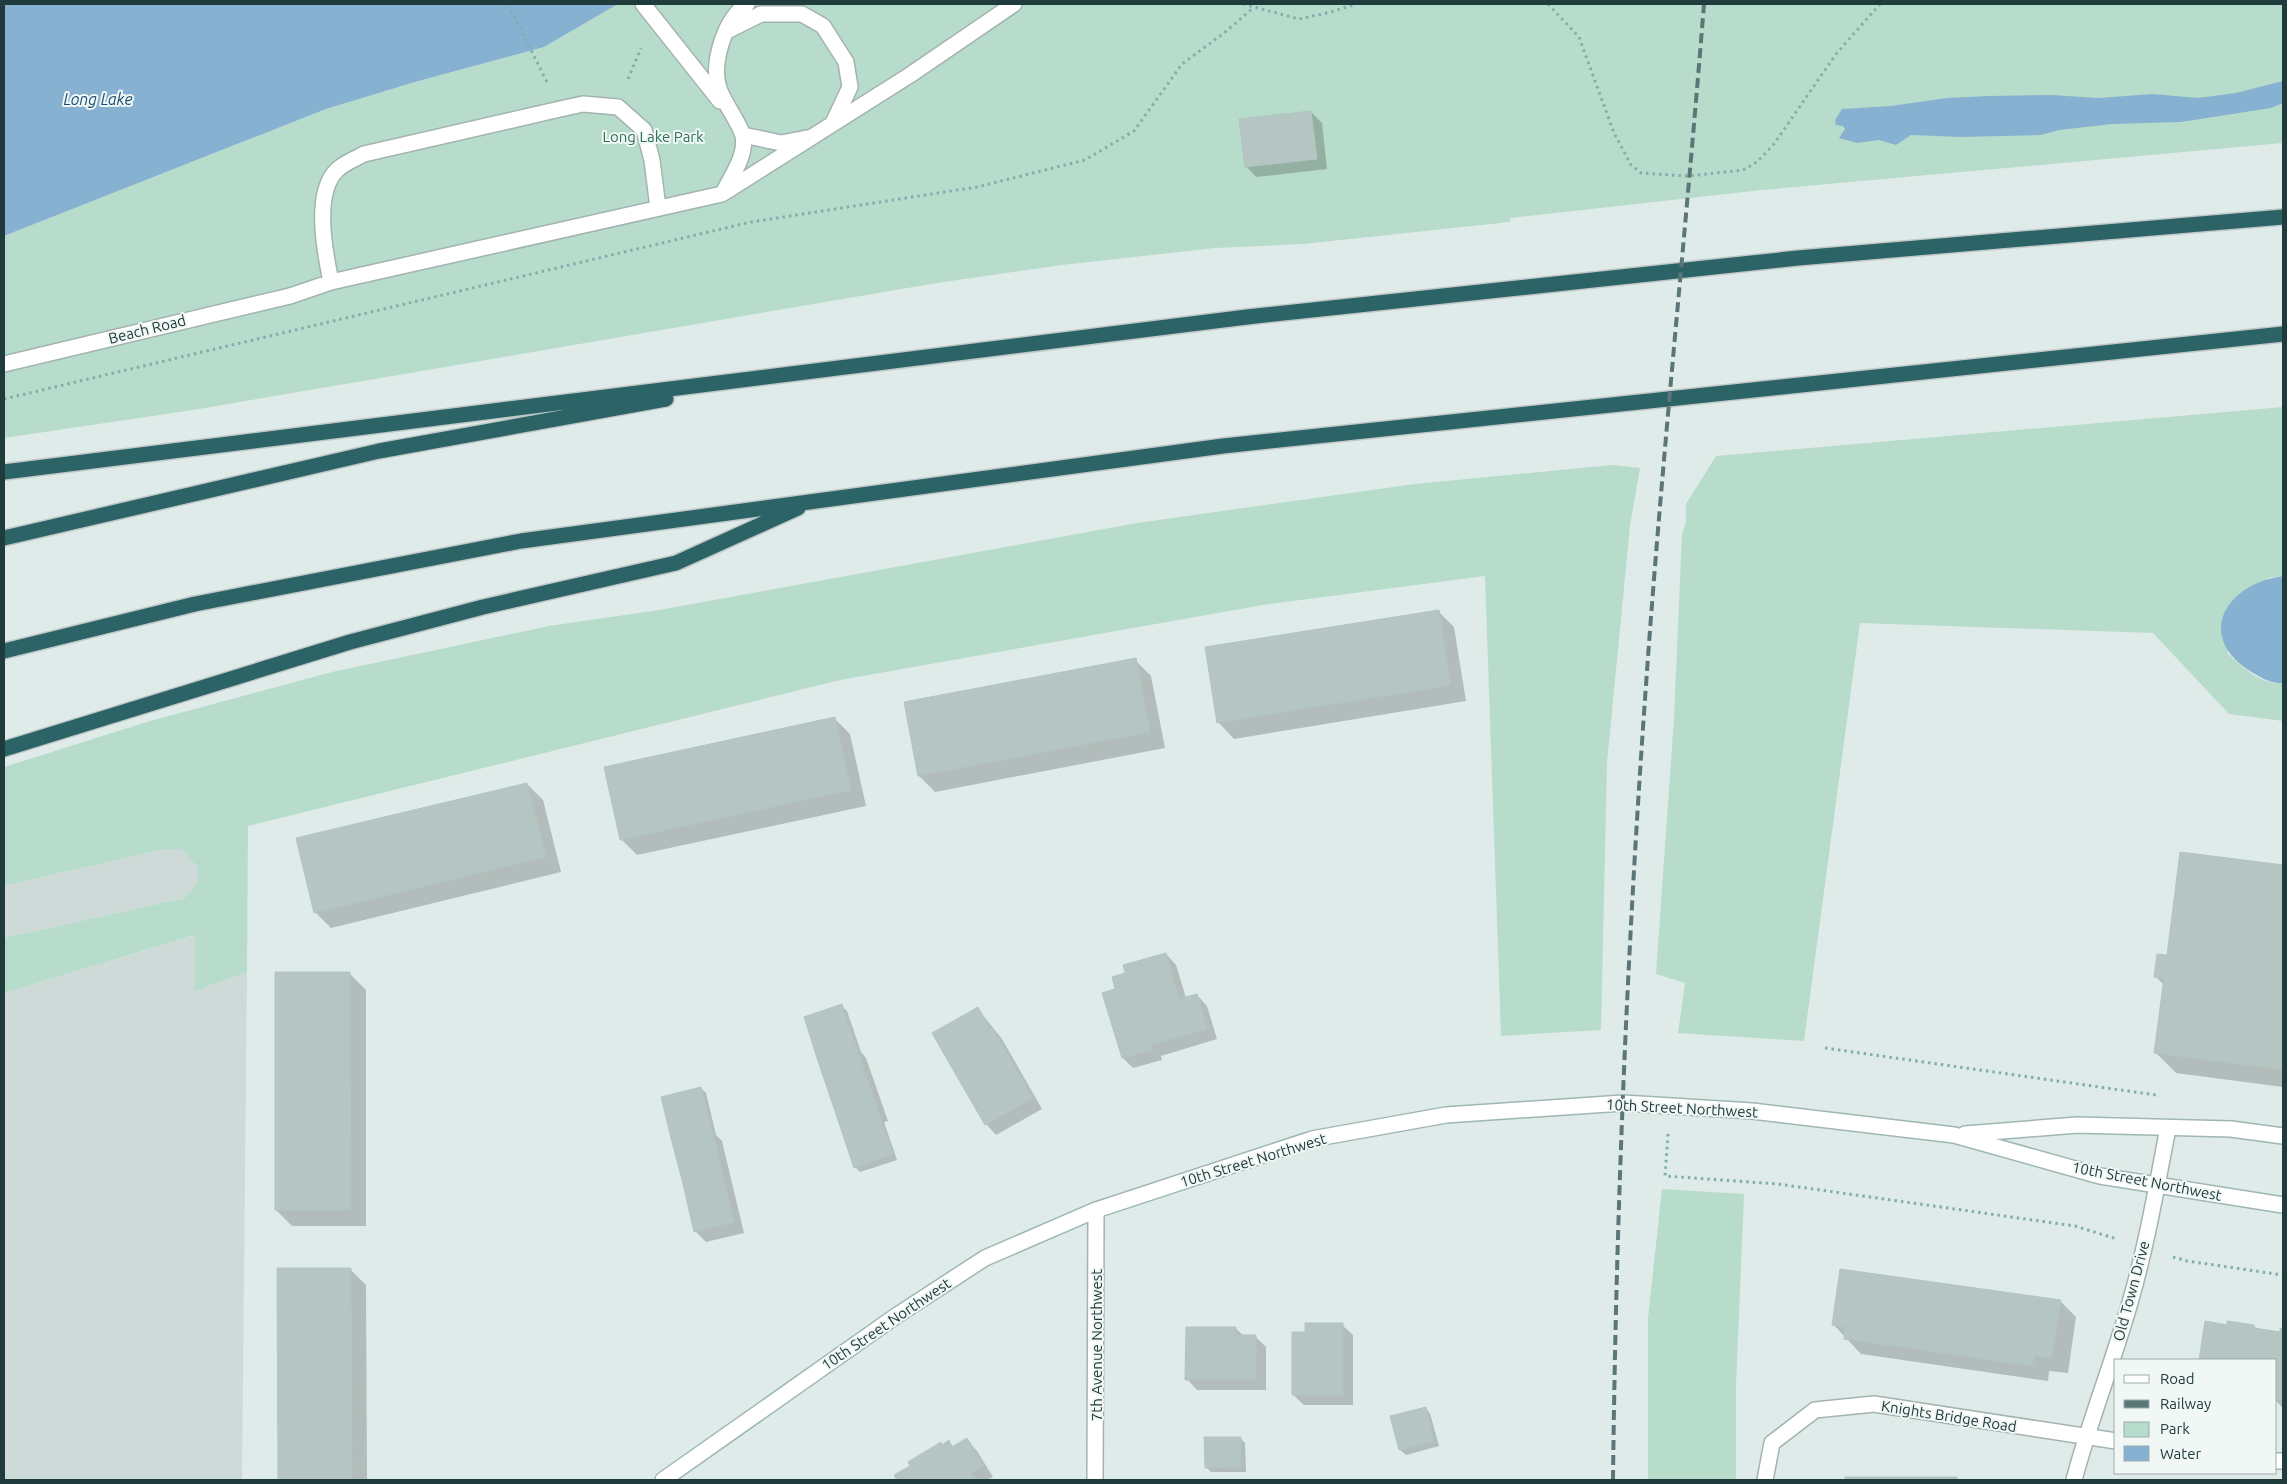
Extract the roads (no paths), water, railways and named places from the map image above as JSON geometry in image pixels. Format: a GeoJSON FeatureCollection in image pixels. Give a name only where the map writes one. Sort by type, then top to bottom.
{"type":"FeatureCollection","features":[{"type":"Feature","properties":{"kind":"highway"},"geometry":{"type":"LineString","coordinates":[[4,472],[286,435],[899,361],[1135,330],[1459,293],[1798,258],[2283,217]]}},
{"type":"Feature","properties":{"kind":"highway"},"geometry":{"type":"LineString","coordinates":[[4,650],[195,604],[521,541],[1233,445],[2283,334]]}},
{"type":"Feature","properties":{"kind":"highway"},"geometry":{"type":"LineString","coordinates":[[4,538],[380,451],[698,393],[899,361]]}},
{"type":"Feature","properties":{"kind":"highway"},"geometry":{"type":"LineString","coordinates":[[4,749],[350,642],[483,607],[676,563],[814,501]]}},
{"type":"Feature","properties":{"kind":"street"},"geometry":{"type":"LineString","coordinates":[[643,4],[729,112],[743,135],[742,151],[722,194]]}},
{"type":"Feature","properties":{"kind":"street"},"geometry":{"type":"LineString","coordinates":[[729,112],[719,88],[716,66],[726,31],[747,4]]}},
{"type":"Feature","properties":{"kind":"street"},"geometry":{"type":"LineString","coordinates":[[722,194],[910,75],[1014,4]]}},
{"type":"Feature","properties":{"kind":"street"},"geometry":{"type":"LineString","coordinates":[[726,31],[761,14],[802,14],[823,26],[846,62],[850,87],[832,124],[808,137],[781,143],[743,135]]}},
{"type":"Feature","properties":{"kind":"street"},"geometry":{"type":"LineString","coordinates":[[331,282],[324,248],[323,218],[325,191],[336,170],[364,154],[560,109],[583,104],[617,107],[644,130],[652,160],[658,208]]}},
{"type":"Feature","properties":{"kind":"street","name":"Beach Road"},"geometry":{"type":"LineString","coordinates":[[4,364],[290,296],[331,282],[722,194]]}},
{"type":"Feature","properties":{"kind":"street","name":"10th Street Northwest"},"geometry":{"type":"LineString","coordinates":[[663,1480],[888,1321],[985,1258],[1096,1210],[1312,1139],[1446,1115],[1623,1103],[1752,1110],[1954,1135],[2100,1176],[2283,1205]]}},
{"type":"Feature","properties":{"kind":"street","name":"10th Street Northwest"},"geometry":{"type":"LineString","coordinates":[[1954,1135],[2077,1125],[2231,1129],[2283,1136]]}},
{"type":"Feature","properties":{"kind":"street","name":"Old Town Drive"},"geometry":{"type":"LineString","coordinates":[[2074,1480],[2085,1438],[2132,1299],[2168,1128]]}},
{"type":"Feature","properties":{"kind":"street","name":"7th Avenue Northwest"},"geometry":{"type":"LineString","coordinates":[[1095,1480],[1096,1210]]}},
{"type":"Feature","properties":{"kind":"street","name":"Knights Bridge Road"},"geometry":{"type":"LineString","coordinates":[[1765,1480],[1772,1443],[1815,1410],[1874,1404],[2085,1438],[2114,1441]]}},
{"type":"Feature","properties":{"kind":"water","name":"Long Lake"},"geometry":{"type":"Polygon","coordinates":[[[4,4],[618,4],[544,47],[415,82],[326,109],[4,236],[4,4]]]}},
{"type":"Feature","properties":{"kind":"water"},"geometry":{"type":"Polygon","coordinates":[[[2283,81],[2283,103],[2271,108],[2181,122],[2112,124],[2059,130],[2041,135],[1961,137],[1911,135],[1896,145],[1879,140],[1857,143],[1839,138],[1845,129],[1843,126],[1836,125],[1835,120],[1842,109],[1891,106],[1947,98],[2051,95],[2098,98],[2153,94],[2198,98],[2236,93],[2283,81]]]}},
{"type":"Feature","properties":{"kind":"water"},"geometry":{"type":"Polygon","coordinates":[[[2283,576],[2283,683],[2279,683],[2261,678],[2236,660],[2225,645],[2221,630],[2224,615],[2232,601],[2245,590],[2262,581],[2283,576]]]}},
{"type":"Feature","properties":{"kind":"railway"},"geometry":{"type":"LineString","coordinates":[[1613,1480],[1623,1082],[1639,784],[1659,515],[1704,4]]}},
{"type":"Feature","properties":{"kind":"park label","name":"Long Lake Park"},"geometry":{"type":"Point","coordinates":[653,136]}}]}
